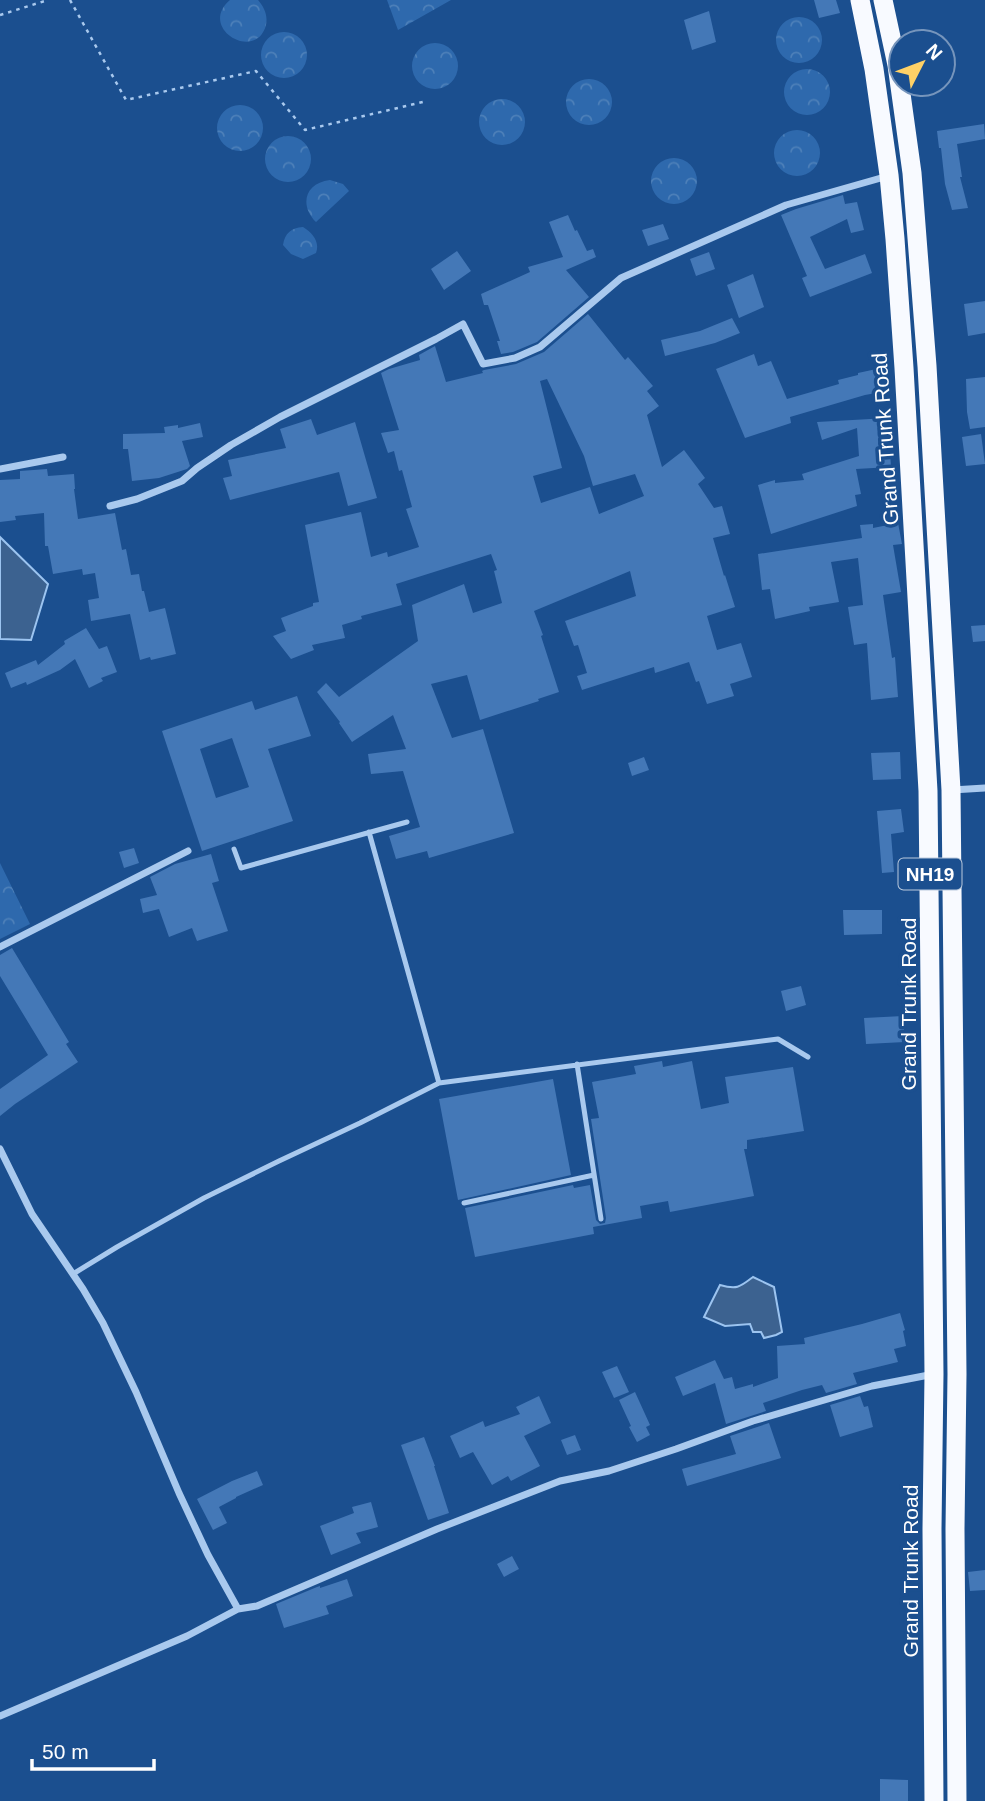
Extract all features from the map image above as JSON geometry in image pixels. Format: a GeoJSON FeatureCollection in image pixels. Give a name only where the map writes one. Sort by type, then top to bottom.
{"type":"FeatureCollection","features":[{"type":"Feature","properties":{"kind":"highway","name":"Grand Trunk Road"},"geometry":{"type":"LineString","coordinates":[[860,0],[874,69],[889,175],[904,368],[928,791],[934,1374],[934,1801]]}},
{"type":"Feature","properties":{"kind":"highway","name":"NH19"},"geometry":{"type":"LineString","coordinates":[[883,0],[897,65],[912,173],[927,366],[951,790],[957,1411],[957,1801]]}},
{"type":"Feature","properties":{"kind":"highway"},"geometry":{"type":"LineString","coordinates":[[904,368],[927,366]]}},
{"type":"Feature","properties":{"kind":"highway"},"geometry":{"type":"LineString","coordinates":[[914,536],[937,536]]}},
{"type":"Feature","properties":{"kind":"highway"},"geometry":{"type":"LineString","coordinates":[[930,870],[953,868]]}},
{"type":"Feature","properties":{"kind":"highway"},"geometry":{"type":"LineString","coordinates":[[931,1081],[954,1080]]}},
{"type":"Feature","properties":{"kind":"highway"},"geometry":{"type":"LineString","coordinates":[[934,1413],[957,1411]]}},
{"type":"Feature","properties":{"kind":"highway"},"geometry":{"type":"LineString","coordinates":[[934,1736],[957,1735]]}},
{"type":"Feature","properties":{"kind":"street"},"geometry":{"type":"LineString","coordinates":[[110,506],[137,499],[182,481],[231,445],[280,417],[463,324],[483,364],[515,358],[540,347],[621,278],[786,205],[889,175]]}},
{"type":"Feature","properties":{"kind":"street"},"geometry":{"type":"LineString","coordinates":[[0,469],[63,457]]}},
{"type":"Feature","properties":{"kind":"street"},"geometry":{"type":"LineString","coordinates":[[951,790],[985,788]]}},
{"type":"Feature","properties":{"kind":"street"},"geometry":{"type":"LineString","coordinates":[[0,947],[188,851]]}},
{"type":"Feature","properties":{"kind":"street"},"geometry":{"type":"LineString","coordinates":[[0,1149],[32,1214],[103,1323],[208,1555],[238,1609]]}},
{"type":"Feature","properties":{"kind":"street"},"geometry":{"type":"LineString","coordinates":[[0,1716],[187,1636],[238,1609],[257,1606],[437,1529],[560,1481],[609,1471],[753,1421],[872,1386],[934,1374]]}},
{"type":"Feature","properties":{"kind":"lane"},"geometry":{"type":"LineString","coordinates":[[234,849],[241,868],[407,822]]}},
{"type":"Feature","properties":{"kind":"lane"},"geometry":{"type":"LineString","coordinates":[[369,832],[439,1083]]}},
{"type":"Feature","properties":{"kind":"lane"},"geometry":{"type":"LineString","coordinates":[[73,1274],[204,1198],[439,1083],[778,1039],[808,1057]]}},
{"type":"Feature","properties":{"kind":"lane"},"geometry":{"type":"LineString","coordinates":[[577,1064],[601,1219]]}},
{"type":"Feature","properties":{"kind":"lane"},"geometry":{"type":"LineString","coordinates":[[464,1203],[594,1175]]}},
{"type":"Feature","properties":{"kind":"path"},"geometry":{"type":"LineString","coordinates":[[0,15],[48,0]]}},
{"type":"Feature","properties":{"kind":"path"},"geometry":{"type":"LineString","coordinates":[[70,0],[126,100],[256,71],[305,130],[427,101]]}},
{"type":"Feature","properties":{"kind":"green space"},"geometry":{"type":"Polygon","coordinates":[[[230,0],[258,0],[264,8],[266,18],[266,25],[260,36],[252,41],[242,41],[224,30],[220,21],[222,11],[230,0]]]}},
{"type":"Feature","properties":{"kind":"green space"},"geometry":{"type":"Polygon","coordinates":[[[387,0],[451,0],[398,30],[387,0]]]}},
{"type":"Feature","properties":{"kind":"green space"},"geometry":{"type":"Polygon","coordinates":[[[799,17],[815,24],[822,40],[815,56],[799,63],[783,56],[776,40],[783,24],[799,17]]]}},
{"type":"Feature","properties":{"kind":"green space"},"geometry":{"type":"Polygon","coordinates":[[[284,32],[300,39],[307,55],[300,71],[284,78],[268,71],[261,55],[268,39],[284,32]]]}},
{"type":"Feature","properties":{"kind":"green space"},"geometry":{"type":"Polygon","coordinates":[[[435,43],[451,50],[458,66],[451,82],[435,89],[419,82],[412,66],[419,50],[435,43]]]}},
{"type":"Feature","properties":{"kind":"green space"},"geometry":{"type":"Polygon","coordinates":[[[807,69],[823,76],[830,92],[823,108],[807,115],[791,108],[784,92],[791,76],[807,69]]]}},
{"type":"Feature","properties":{"kind":"green space"},"geometry":{"type":"Polygon","coordinates":[[[589,79],[605,86],[612,102],[605,118],[589,125],[573,118],[566,102],[573,86],[589,79]]]}},
{"type":"Feature","properties":{"kind":"green space"},"geometry":{"type":"Polygon","coordinates":[[[502,99],[518,106],[525,122],[518,138],[502,145],[486,138],[479,122],[486,106],[502,99]]]}},
{"type":"Feature","properties":{"kind":"green space"},"geometry":{"type":"Polygon","coordinates":[[[240,105],[256,112],[263,128],[256,144],[240,151],[224,144],[217,128],[224,112],[240,105]]]}},
{"type":"Feature","properties":{"kind":"green space"},"geometry":{"type":"Polygon","coordinates":[[[797,130],[813,137],[820,153],[813,169],[797,176],[781,169],[774,153],[781,137],[797,130]]]}},
{"type":"Feature","properties":{"kind":"green space"},"geometry":{"type":"Polygon","coordinates":[[[288,136],[304,143],[311,159],[304,175],[288,182],[272,175],[265,159],[272,143],[288,136]]]}},
{"type":"Feature","properties":{"kind":"green space"},"geometry":{"type":"Polygon","coordinates":[[[674,158],[690,165],[697,181],[690,197],[674,204],[658,197],[651,181],[658,165],[674,158]]]}},
{"type":"Feature","properties":{"kind":"green space"},"geometry":{"type":"Polygon","coordinates":[[[330,180],[343,184],[349,191],[316,222],[307,209],[307,196],[315,185],[330,180]]]}},
{"type":"Feature","properties":{"kind":"green space"},"geometry":{"type":"Polygon","coordinates":[[[303,227],[313,235],[317,245],[316,253],[303,259],[291,254],[283,245],[289,232],[303,227]]]}},
{"type":"Feature","properties":{"kind":"green space"},"geometry":{"type":"Polygon","coordinates":[[[0,863],[30,924],[0,939],[0,863]]]}},
{"type":"Feature","properties":{"kind":"shaded area"},"geometry":{"type":"Polygon","coordinates":[[[0,537],[48,584],[31,640],[0,639],[0,537]]]}},
{"type":"Feature","properties":{"kind":"shaded area"},"geometry":{"type":"Polygon","coordinates":[[[753,1277],[774,1287],[782,1332],[764,1338],[761,1332],[753,1332],[750,1324],[725,1326],[704,1317],[720,1285],[738,1287],[753,1277]]]}},
{"type":"Feature","properties":{"kind":"building"},"geometry":{"type":"Polygon","coordinates":[[[814,0],[836,0],[840,13],[819,18],[814,0]]]}},
{"type":"Feature","properties":{"kind":"building"},"geometry":{"type":"Polygon","coordinates":[[[709,11],[716,42],[692,50],[684,20],[709,11]]]}},
{"type":"Feature","properties":{"kind":"building"},"geometry":{"type":"Polygon","coordinates":[[[984,124],[985,139],[957,144],[960,177],[968,208],[952,210],[937,131],[984,124]]]}},
{"type":"Feature","properties":{"kind":"building"},"geometry":{"type":"Polygon","coordinates":[[[843,195],[845,204],[857,202],[864,230],[851,233],[847,219],[810,237],[825,269],[865,254],[872,273],[810,297],[802,278],[807,276],[781,215],[843,195]]]}},
{"type":"Feature","properties":{"kind":"building"},"geometry":{"type":"Polygon","coordinates":[[[568,215],[587,251],[593,249],[596,257],[566,270],[589,297],[537,342],[501,354],[497,341],[500,341],[488,305],[484,305],[481,294],[530,272],[528,267],[563,257],[549,222],[568,215]]]}},
{"type":"Feature","properties":{"kind":"building"},"geometry":{"type":"Polygon","coordinates":[[[663,224],[669,239],[648,246],[642,230],[663,224]]]}},
{"type":"Feature","properties":{"kind":"building"},"geometry":{"type":"Polygon","coordinates":[[[457,251],[471,271],[444,290],[431,269],[457,251]]]}},
{"type":"Feature","properties":{"kind":"building"},"geometry":{"type":"Polygon","coordinates":[[[709,252],[715,269],[696,276],[690,259],[709,252]]]}},
{"type":"Feature","properties":{"kind":"building"},"geometry":{"type":"Polygon","coordinates":[[[753,274],[764,307],[739,318],[727,285],[753,274]]]}},
{"type":"Feature","properties":{"kind":"building"},"geometry":{"type":"Polygon","coordinates":[[[985,301],[985,333],[968,336],[964,304],[985,301]]]}},
{"type":"Feature","properties":{"kind":"building"},"geometry":{"type":"Polygon","coordinates":[[[588,314],[625,360],[628,357],[653,386],[647,391],[659,406],[647,415],[662,467],[684,450],[705,478],[698,484],[714,508],[722,506],[730,534],[713,538],[735,607],[707,616],[717,650],[741,643],[752,677],[730,684],[734,696],[707,704],[689,662],[655,673],[654,667],[582,690],[577,676],[587,673],[578,645],[574,646],[565,621],[636,596],[630,571],[534,611],[559,692],[480,720],[467,675],[431,684],[452,738],[483,729],[514,833],[429,858],[427,851],[396,859],[389,836],[420,827],[403,771],[371,774],[368,754],[406,749],[393,715],[352,742],[317,692],[326,683],[339,697],[418,641],[412,605],[464,584],[473,613],[502,603],[494,571],[497,570],[491,554],[396,584],[402,605],[361,616],[362,619],[342,625],[345,638],[312,645],[314,650],[291,659],[273,636],[286,631],[281,618],[319,602],[305,525],[361,512],[371,557],[387,552],[388,557],[419,547],[406,509],[412,507],[402,470],[399,471],[394,451],[388,453],[381,433],[399,430],[381,373],[420,360],[419,355],[435,346],[446,382],[483,373],[484,370],[516,364],[544,352],[588,314]],[[547,379],[540,381],[562,468],[533,476],[541,503],[590,487],[599,514],[644,496],[635,474],[593,486],[584,456],[547,379]]]}},
{"type":"Feature","properties":{"kind":"building"},"geometry":{"type":"Polygon","coordinates":[[[732,318],[740,333],[715,343],[665,356],[661,340],[700,331],[732,318]]]}},
{"type":"Feature","properties":{"kind":"building"},"geometry":{"type":"Polygon","coordinates":[[[754,354],[758,366],[771,361],[787,399],[839,384],[838,380],[858,373],[881,368],[887,391],[790,417],[791,423],[745,438],[716,369],[754,354]]]}},
{"type":"Feature","properties":{"kind":"building"},"geometry":{"type":"Polygon","coordinates":[[[985,377],[985,427],[970,429],[966,379],[985,377]]]}},
{"type":"Feature","properties":{"kind":"building"},"geometry":{"type":"Polygon","coordinates":[[[888,418],[891,467],[856,469],[861,494],[855,495],[857,506],[771,534],[758,485],[775,480],[775,483],[804,480],[802,474],[859,456],[857,428],[822,440],[817,422],[888,418]]]}},
{"type":"Feature","properties":{"kind":"building"},"geometry":{"type":"Polygon","coordinates":[[[311,419],[317,435],[355,422],[377,498],[348,506],[339,472],[230,500],[223,478],[232,476],[228,460],[286,448],[280,429],[311,419]]]}},
{"type":"Feature","properties":{"kind":"building"},"geometry":{"type":"Polygon","coordinates":[[[200,423],[203,437],[182,441],[190,466],[187,469],[159,478],[132,481],[128,449],[123,449],[123,434],[165,433],[164,427],[178,425],[178,428],[200,423]]]}},
{"type":"Feature","properties":{"kind":"building"},"geometry":{"type":"Polygon","coordinates":[[[981,434],[985,464],[966,466],[962,437],[981,434]]]}},
{"type":"Feature","properties":{"kind":"building"},"geometry":{"type":"Polygon","coordinates":[[[47,469],[48,476],[74,474],[78,519],[115,513],[122,550],[126,549],[131,575],[139,574],[149,612],[165,608],[176,654],[140,660],[130,614],[91,621],[88,600],[99,598],[95,573],[83,575],[82,569],[53,574],[48,546],[45,546],[44,513],[15,516],[16,520],[0,522],[0,480],[20,479],[20,471],[47,469]]]}},
{"type":"Feature","properties":{"kind":"building"},"geometry":{"type":"Polygon","coordinates":[[[898,523],[902,544],[893,545],[901,592],[883,595],[892,658],[895,657],[898,697],[871,700],[867,643],[854,645],[848,607],[863,605],[858,558],[831,562],[839,602],[809,607],[810,611],[775,619],[770,589],[762,590],[758,554],[862,538],[860,525],[873,524],[873,528],[898,523]]]}},
{"type":"Feature","properties":{"kind":"building"},"geometry":{"type":"Polygon","coordinates":[[[985,625],[985,641],[973,642],[971,626],[985,625]]]}},
{"type":"Feature","properties":{"kind":"building"},"geometry":{"type":"Polygon","coordinates":[[[86,628],[99,649],[107,646],[117,672],[101,678],[103,681],[89,688],[75,659],[60,670],[27,685],[26,682],[11,688],[5,673],[36,660],[38,665],[65,644],[64,641],[86,628]]]}},
{"type":"Feature","properties":{"kind":"building"},"geometry":{"type":"Polygon","coordinates":[[[297,696],[311,736],[268,749],[293,821],[202,851],[162,731],[252,701],[255,710],[297,696]],[[232,738],[200,749],[216,798],[249,787],[232,738]]]}},
{"type":"Feature","properties":{"kind":"building"},"geometry":{"type":"Polygon","coordinates":[[[900,752],[901,779],[873,780],[871,753],[900,752]]]}},
{"type":"Feature","properties":{"kind":"building"},"geometry":{"type":"Polygon","coordinates":[[[644,757],[649,770],[632,776],[628,763],[644,757]]]}},
{"type":"Feature","properties":{"kind":"building"},"geometry":{"type":"Polygon","coordinates":[[[901,809],[904,832],[891,834],[894,872],[882,873],[877,811],[901,809]]]}},
{"type":"Feature","properties":{"kind":"building"},"geometry":{"type":"Polygon","coordinates":[[[134,848],[139,863],[124,868],[119,852],[134,848]]]}},
{"type":"Feature","properties":{"kind":"building"},"geometry":{"type":"Polygon","coordinates":[[[211,854],[219,881],[212,883],[228,931],[197,941],[192,928],[169,937],[159,909],[143,913],[140,899],[157,895],[150,877],[175,864],[211,854]]]}},
{"type":"Feature","properties":{"kind":"building"},"geometry":{"type":"Polygon","coordinates":[[[843,910],[882,910],[882,934],[844,935],[843,910]]]}},
{"type":"Feature","properties":{"kind":"building"},"geometry":{"type":"Polygon","coordinates":[[[12,948],[69,1042],[66,1044],[78,1062],[0,1116],[0,1089],[48,1055],[0,976],[0,955],[12,948]]]}},
{"type":"Feature","properties":{"kind":"building"},"geometry":{"type":"Polygon","coordinates":[[[801,986],[806,1005],[786,1011],[781,991],[801,986]]]}},
{"type":"Feature","properties":{"kind":"building"},"geometry":{"type":"Polygon","coordinates":[[[903,1016],[905,1042],[866,1044],[864,1018],[903,1016]]]}},
{"type":"Feature","properties":{"kind":"building"},"geometry":{"type":"Polygon","coordinates":[[[662,1061],[663,1067],[692,1061],[701,1109],[729,1103],[725,1077],[793,1067],[804,1131],[747,1140],[747,1149],[744,1149],[754,1196],[670,1212],[668,1201],[640,1206],[642,1218],[593,1227],[594,1234],[475,1257],[465,1208],[573,1185],[574,1188],[590,1185],[596,1220],[600,1224],[605,1223],[591,1119],[599,1118],[592,1082],[636,1074],[634,1066],[662,1061]]]}},
{"type":"Feature","properties":{"kind":"building"},"geometry":{"type":"Polygon","coordinates":[[[553,1079],[571,1175],[458,1200],[439,1099],[553,1079]]]}},
{"type":"Feature","properties":{"kind":"building"},"geometry":{"type":"Polygon","coordinates":[[[900,1313],[906,1346],[894,1349],[898,1362],[853,1373],[857,1384],[826,1393],[822,1385],[763,1403],[766,1411],[726,1424],[715,1383],[683,1396],[675,1377],[715,1360],[724,1379],[732,1377],[735,1389],[753,1384],[753,1387],[778,1378],[777,1346],[805,1344],[804,1338],[900,1313]]]}},
{"type":"Feature","properties":{"kind":"building"},"geometry":{"type":"Polygon","coordinates":[[[617,1366],[629,1392],[614,1398],[602,1372],[617,1366]]]}},
{"type":"Feature","properties":{"kind":"building"},"geometry":{"type":"Polygon","coordinates":[[[635,1392],[650,1425],[646,1427],[650,1435],[637,1442],[619,1400],[635,1392]]]}},
{"type":"Feature","properties":{"kind":"building"},"geometry":{"type":"Polygon","coordinates":[[[539,1396],[551,1423],[524,1436],[540,1466],[511,1481],[508,1476],[492,1485],[473,1452],[460,1458],[450,1436],[483,1421],[485,1427],[520,1414],[516,1407],[539,1396]]]}},
{"type":"Feature","properties":{"kind":"building"},"geometry":{"type":"Polygon","coordinates":[[[860,1396],[864,1407],[868,1406],[873,1427],[840,1437],[830,1405],[860,1396]]]}},
{"type":"Feature","properties":{"kind":"building"},"geometry":{"type":"Polygon","coordinates":[[[769,1423],[781,1458],[687,1486],[682,1469],[736,1454],[730,1436],[769,1423]]]}},
{"type":"Feature","properties":{"kind":"building"},"geometry":{"type":"Polygon","coordinates":[[[575,1435],[581,1450],[567,1455],[561,1440],[575,1435]]]}},
{"type":"Feature","properties":{"kind":"building"},"geometry":{"type":"Polygon","coordinates":[[[424,1437],[449,1513],[428,1520],[401,1445],[424,1437]]]}},
{"type":"Feature","properties":{"kind":"building"},"geometry":{"type":"Polygon","coordinates":[[[257,1471],[263,1485],[219,1507],[227,1523],[213,1530],[197,1499],[257,1471]]]}},
{"type":"Feature","properties":{"kind":"building"},"geometry":{"type":"Polygon","coordinates":[[[371,1502],[378,1527],[356,1533],[361,1543],[331,1555],[320,1526],[354,1513],[352,1507],[371,1502]]]}},
{"type":"Feature","properties":{"kind":"building"},"geometry":{"type":"Polygon","coordinates":[[[512,1556],[519,1569],[504,1577],[497,1564],[512,1556]]]}},
{"type":"Feature","properties":{"kind":"building"},"geometry":{"type":"Polygon","coordinates":[[[985,1570],[985,1590],[970,1591],[968,1572],[985,1570]]]}},
{"type":"Feature","properties":{"kind":"building"},"geometry":{"type":"Polygon","coordinates":[[[347,1579],[353,1596],[326,1606],[329,1614],[284,1628],[276,1604],[317,1587],[347,1579]]]}},
{"type":"Feature","properties":{"kind":"building"},"geometry":{"type":"Polygon","coordinates":[[[880,1779],[908,1780],[908,1801],[880,1801],[880,1779]]]}}]}
